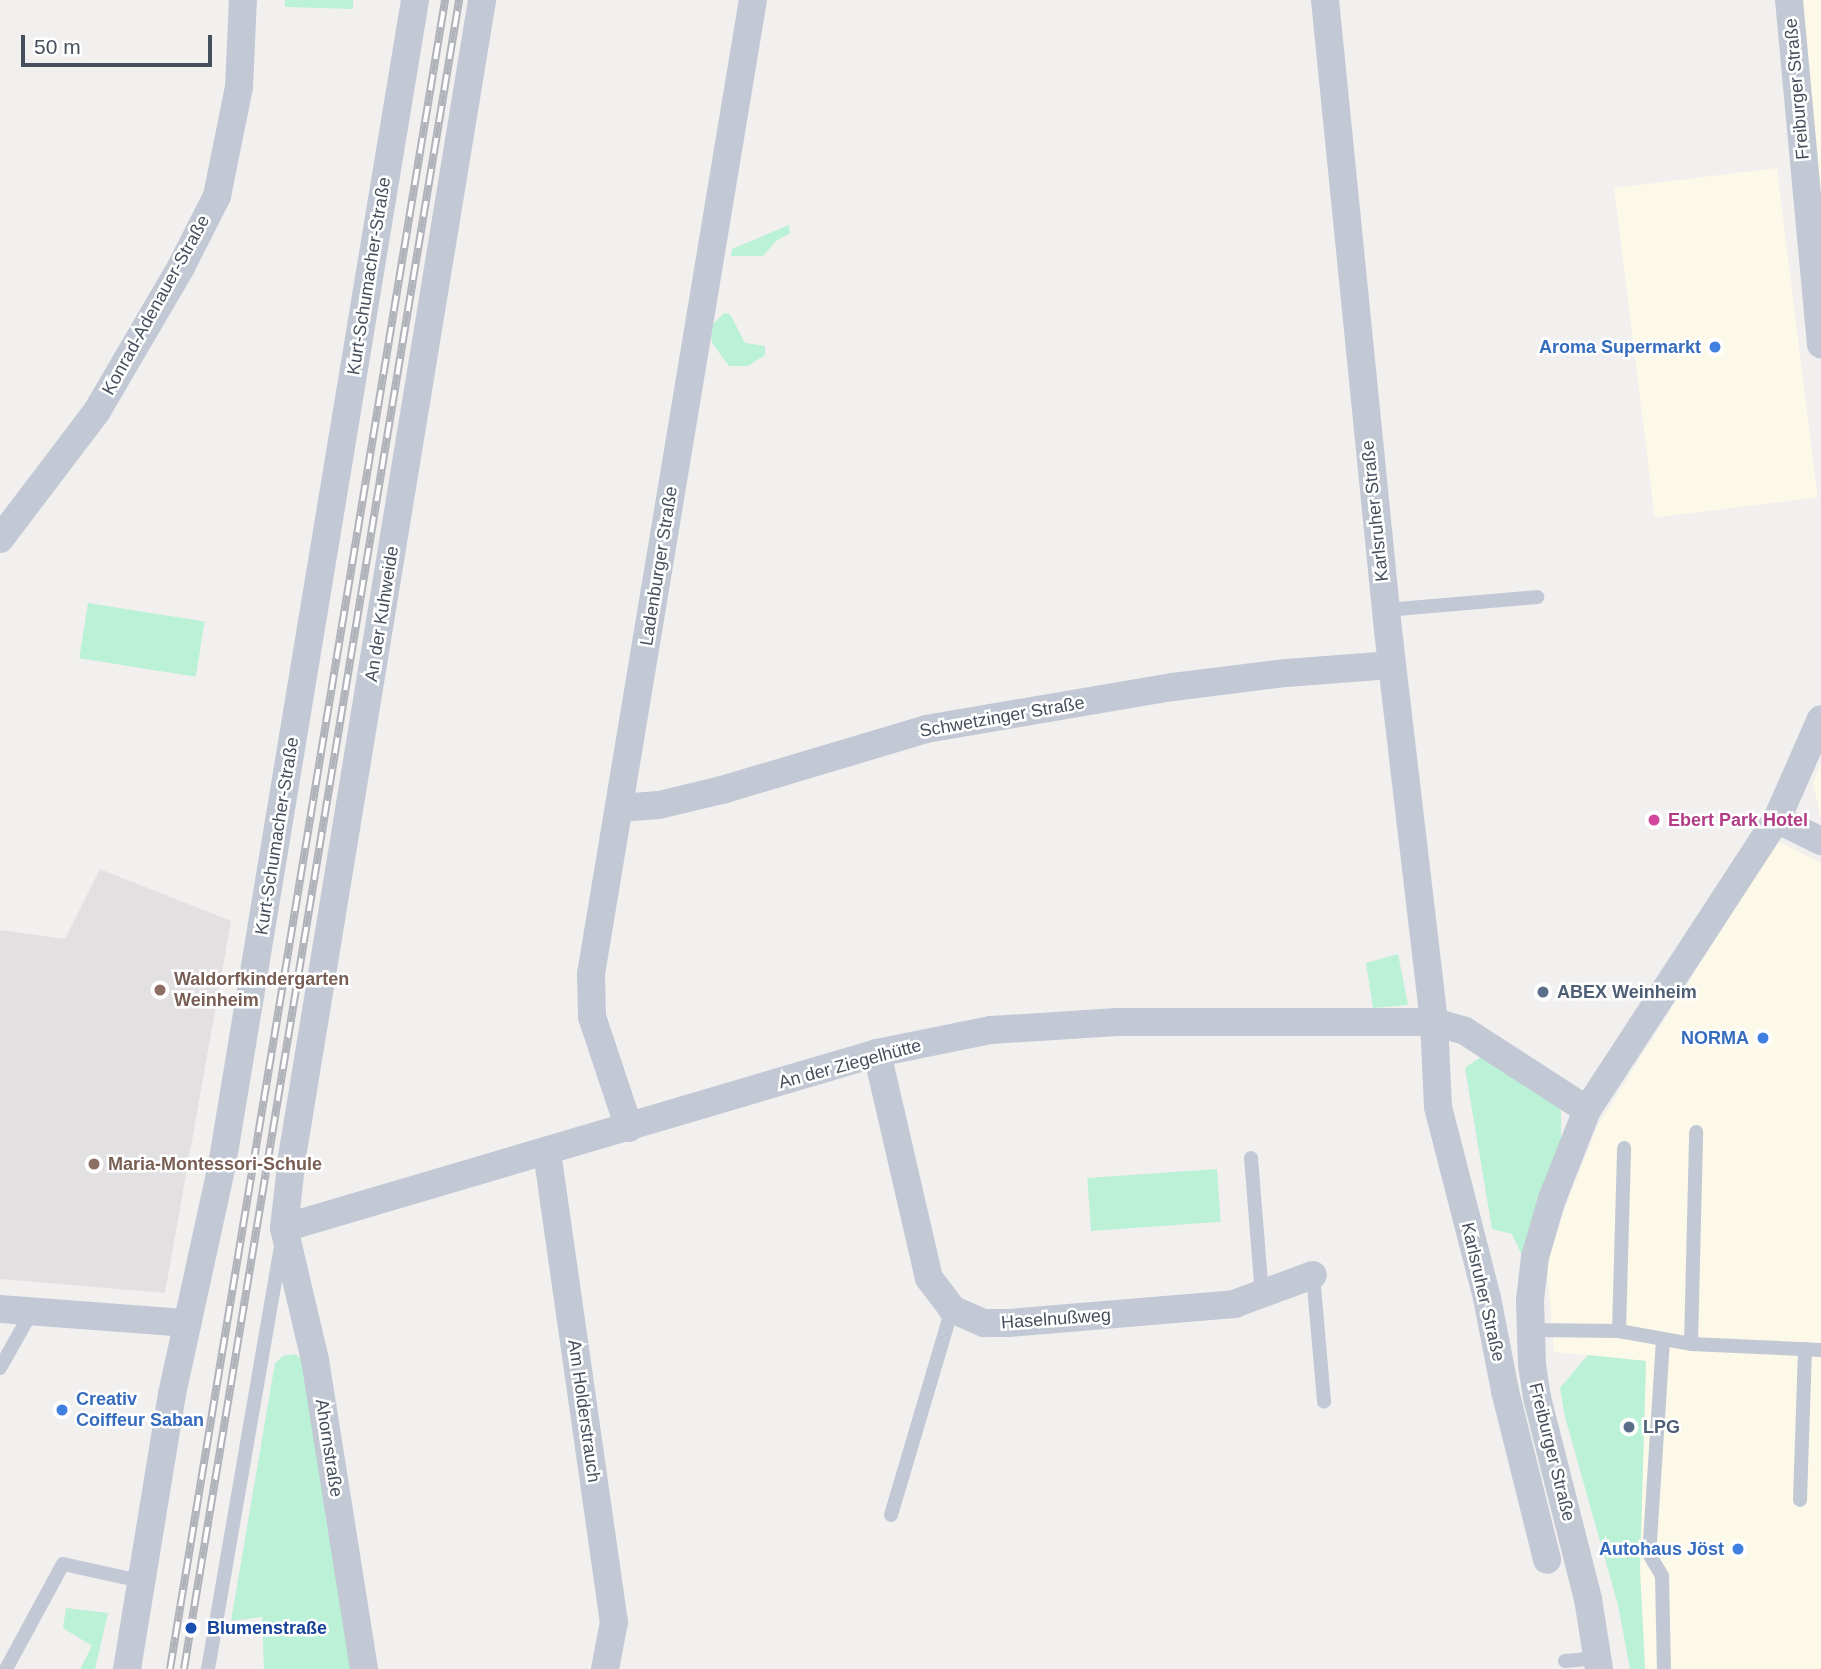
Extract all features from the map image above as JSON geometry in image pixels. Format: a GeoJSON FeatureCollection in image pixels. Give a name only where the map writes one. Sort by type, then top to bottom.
{"type":"FeatureCollection","features":[{"type":"Feature","properties":{"kind":"street","name":"Konrad-Adenauer-Straße"},"geometry":{"type":"LineString","coordinates":[[0,539],[97,411],[181,267],[216,196],[239,87],[243,0]]}},
{"type":"Feature","properties":{"kind":"street","name":"Kurt-Schumacher-Straße"},"geometry":{"type":"LineString","coordinates":[[127,1669],[172,1394],[222,1166],[415,0]]}},
{"type":"Feature","properties":{"kind":"street","name":"An der Kuhweide"},"geometry":{"type":"LineString","coordinates":[[284,1228],[292,1157],[482,0]]}},
{"type":"Feature","properties":{"kind":"street","name":"Ladenburger Straße"},"geometry":{"type":"LineString","coordinates":[[629,1128],[592,1017],[591,974],[753,0]]}},
{"type":"Feature","properties":{"kind":"street","name":"Karlsruher Straße"},"geometry":{"type":"LineString","coordinates":[[1325,0],[1386,610],[1434,1022],[1438,1107],[1487,1298],[1505,1391],[1547,1560]]}},
{"type":"Feature","properties":{"kind":"street","name":"Freiburger Straße"},"geometry":{"type":"LineString","coordinates":[[1789,0],[1821,345]]}},
{"type":"Feature","properties":{"kind":"street","name":"Schwetzinger Straße"},"geometry":{"type":"LineString","coordinates":[[619,807],[659,805],[722,790],[926,729],[963,722],[1200,683],[1392,665]]}},
{"type":"Feature","properties":{"kind":"street","name":"Freiburger Straße"},"geometry":{"type":"LineString","coordinates":[[1599,1664],[1588,1599],[1536,1397],[1530,1330],[1535,1257],[1552,1199],[1587,1110],[1777,819],[1821,719]]}},
{"type":"Feature","properties":{"kind":"street"},"geometry":{"type":"LineString","coordinates":[[1777,819],[1821,841]]}},
{"type":"Feature","properties":{"kind":"street"},"geometry":{"type":"LineString","coordinates":[[1434,1022],[1465,1031],[1587,1110]]}},
{"type":"Feature","properties":{"kind":"street","name":"An der Ziegelhütte"},"geometry":{"type":"LineString","coordinates":[[284,1228],[547,1153],[877,1053],[991,1030],[1069,1025],[1434,1022]]}},
{"type":"Feature","properties":{"kind":"street","name":"Haselnußweg"},"geometry":{"type":"LineString","coordinates":[[877,1053],[929,1278],[952,1309],[984,1323],[1009,1323],[1234,1304],[1313,1275]]}},
{"type":"Feature","properties":{"kind":"street","name":"Am Holderstrauch"},"geometry":{"type":"LineString","coordinates":[[547,1153],[614,1622],[605,1669]]}},
{"type":"Feature","properties":{"kind":"street","name":"Ahornstraße"},"geometry":{"type":"LineString","coordinates":[[284,1228],[315,1360],[364,1669]]}},
{"type":"Feature","properties":{"kind":"street"},"geometry":{"type":"LineString","coordinates":[[0,1309],[187,1323]]}},
{"type":"Feature","properties":{"kind":"lane"},"geometry":{"type":"LineString","coordinates":[[1386,610],[1537,597]]}},
{"type":"Feature","properties":{"kind":"lane"},"geometry":{"type":"LineString","coordinates":[[1691,1344],[1696,1132]]}},
{"type":"Feature","properties":{"kind":"lane"},"geometry":{"type":"LineString","coordinates":[[1619,1331],[1624,1147]]}},
{"type":"Feature","properties":{"kind":"lane"},"geometry":{"type":"LineString","coordinates":[[1251,1158],[1262,1294]]}},
{"type":"Feature","properties":{"kind":"lane"},"geometry":{"type":"LineString","coordinates":[[208,1669],[284,1228]]}},
{"type":"Feature","properties":{"kind":"lane"},"geometry":{"type":"LineString","coordinates":[[1313,1275],[1324,1402]]}},
{"type":"Feature","properties":{"kind":"lane"},"geometry":{"type":"LineString","coordinates":[[891,1515],[952,1309]]}},
{"type":"Feature","properties":{"kind":"lane"},"geometry":{"type":"LineString","coordinates":[[0,1368],[32,1311]]}},
{"type":"Feature","properties":{"kind":"lane"},"geometry":{"type":"LineString","coordinates":[[1530,1330],[1619,1331],[1691,1344],[1821,1350]]}},
{"type":"Feature","properties":{"kind":"lane"},"geometry":{"type":"LineString","coordinates":[[1663,1340],[1650,1554],[1662,1576],[1664,1669]]}},
{"type":"Feature","properties":{"kind":"lane"},"geometry":{"type":"LineString","coordinates":[[1800,1500],[1805,1349]]}},
{"type":"Feature","properties":{"kind":"lane"},"geometry":{"type":"LineString","coordinates":[[6,1669],[64,1564],[140,1581]]}},
{"type":"Feature","properties":{"kind":"lane"},"geometry":{"type":"LineString","coordinates":[[1565,1661],[1599,1664]]}},
{"type":"Feature","properties":{"kind":"shaded area"},"geometry":{"type":"Polygon","coordinates":[[[1801,0],[1821,0],[1821,208],[1801,0]]]}},
{"type":"Feature","properties":{"kind":"shaded area"},"geometry":{"type":"Polygon","coordinates":[[[1777,168],[1817,498],[1655,518],[1614,188],[1777,168]]]}},
{"type":"Feature","properties":{"kind":"shaded area"},"geometry":{"type":"Polygon","coordinates":[[[1821,763],[1821,819],[1813,783],[1821,763]]]}},
{"type":"Feature","properties":{"kind":"shaded area"},"geometry":{"type":"Polygon","coordinates":[[[1778,841],[1821,863],[1821,1669],[1645,1669],[1640,1570],[1646,1361],[1554,1352],[1546,1256],[1598,1125],[1778,841]]]}},
{"type":"Feature","properties":{"kind":"shaded area","name":"Maria-Montessori-Schule"},"geometry":{"type":"Polygon","coordinates":[[[100,869],[231,921],[165,1293],[0,1279],[0,930],[65,939],[100,869]]]}},
{"type":"Feature","properties":{"kind":"green space"},"geometry":{"type":"Polygon","coordinates":[[[285,0],[353,0],[353,9],[285,7],[285,0]]]}},
{"type":"Feature","properties":{"kind":"green space"},"geometry":{"type":"Polygon","coordinates":[[[789,225],[790,233],[776,241],[763,256],[731,256],[732,249],[789,225]]]}},
{"type":"Feature","properties":{"kind":"green space"},"geometry":{"type":"Polygon","coordinates":[[[724,313],[730,314],[745,343],[765,346],[765,355],[748,366],[729,366],[712,343],[710,327],[724,313]]]}},
{"type":"Feature","properties":{"kind":"green space"},"geometry":{"type":"Polygon","coordinates":[[[88,603],[205,621],[196,677],[79,658],[88,603]]]}},
{"type":"Feature","properties":{"kind":"green space"},"geometry":{"type":"Polygon","coordinates":[[[1398,954],[1408,1005],[1373,1008],[1366,963],[1398,954]]]}},
{"type":"Feature","properties":{"kind":"green space"},"geometry":{"type":"Polygon","coordinates":[[[1484,1055],[1541,1087],[1561,1111],[1561,1147],[1523,1258],[1512,1234],[1492,1229],[1465,1068],[1484,1055]]]}},
{"type":"Feature","properties":{"kind":"green space"},"geometry":{"type":"Polygon","coordinates":[[[1217,1169],[1221,1222],[1091,1231],[1087,1178],[1217,1169]]]}},
{"type":"Feature","properties":{"kind":"green space"},"geometry":{"type":"Polygon","coordinates":[[[295,1354],[305,1362],[351,1669],[264,1669],[262,1617],[231,1621],[275,1363],[283,1356],[295,1354]]]}},
{"type":"Feature","properties":{"kind":"green space"},"geometry":{"type":"Polygon","coordinates":[[[1588,1355],[1646,1361],[1640,1570],[1645,1669],[1630,1669],[1618,1605],[1565,1417],[1560,1388],[1588,1355]]]}},
{"type":"Feature","properties":{"kind":"green space"},"geometry":{"type":"Polygon","coordinates":[[[66,1608],[108,1613],[95,1669],[80,1669],[92,1646],[63,1628],[66,1608]]]}},
{"type":"Feature","properties":{"kind":"railway"},"geometry":{"type":"LineString","coordinates":[[170,1669],[445,0]]}},
{"type":"Feature","properties":{"kind":"railway"},"geometry":{"type":"LineString","coordinates":[[184,1669],[459,0]]}},
{"type":"Feature","properties":{"kind":"place","name":"Aroma Supermarkt"},"geometry":{"type":"Point","coordinates":[1715,347]}},
{"type":"Feature","properties":{"kind":"place","name":"Ebert Park Hotel"},"geometry":{"type":"Point","coordinates":[1654,820]}},
{"type":"Feature","properties":{"kind":"place","name":"Waldorfkindergarten Weinheim"},"geometry":{"type":"Point","coordinates":[160,990]}},
{"type":"Feature","properties":{"kind":"place","name":"ABEX Weinheim"},"geometry":{"type":"Point","coordinates":[1543,992]}},
{"type":"Feature","properties":{"kind":"place","name":"NORMA"},"geometry":{"type":"Point","coordinates":[1763,1038]}},
{"type":"Feature","properties":{"kind":"place","name":"Maria-Montessori-Schule"},"geometry":{"type":"Point","coordinates":[94,1164]}},
{"type":"Feature","properties":{"kind":"place","name":"Creativ Coiffeur Saban"},"geometry":{"type":"Point","coordinates":[62,1410]}},
{"type":"Feature","properties":{"kind":"place","name":"LPG"},"geometry":{"type":"Point","coordinates":[1629,1427]}},
{"type":"Feature","properties":{"kind":"place","name":"Autohaus Jöst"},"geometry":{"type":"Point","coordinates":[1738,1549]}},
{"type":"Feature","properties":{"kind":"place","name":"Blumenstraße"},"geometry":{"type":"Point","coordinates":[191,1628]}}]}
